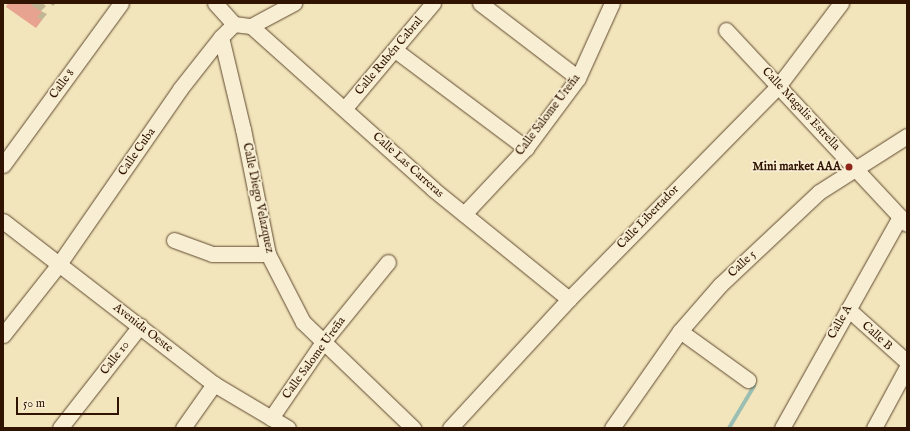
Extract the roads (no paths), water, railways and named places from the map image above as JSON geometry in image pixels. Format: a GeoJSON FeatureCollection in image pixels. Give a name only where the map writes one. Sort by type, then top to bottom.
{"type":"FeatureCollection","features":[{"type":"Feature","properties":{"kind":"street","name":"Calle 8"},"geometry":{"type":"LineString","coordinates":[[3,165],[121,3]]}},
{"type":"Feature","properties":{"kind":"street"},"geometry":{"type":"LineString","coordinates":[[215,3],[234,24],[250,26],[294,3]]}},
{"type":"Feature","properties":{"kind":"street","name":"Calle Rubén Cabral"},"geometry":{"type":"LineString","coordinates":[[345,108],[433,3]]}},
{"type":"Feature","properties":{"kind":"street"},"geometry":{"type":"LineString","coordinates":[[480,3],[578,78]]}},
{"type":"Feature","properties":{"kind":"street","name":"Calle Salome Ureña"},"geometry":{"type":"LineString","coordinates":[[464,214],[526,148],[578,78],[612,3]]}},
{"type":"Feature","properties":{"kind":"street","name":"Calle Libertador"},"geometry":{"type":"LineString","coordinates":[[450,428],[569,299],[779,85],[841,3]]}},
{"type":"Feature","properties":{"kind":"street","name":"Calle Cuba"},"geometry":{"type":"LineString","coordinates":[[3,335],[59,264],[180,89],[221,37],[234,24]]}},
{"type":"Feature","properties":{"kind":"street","name":"Calle Las Carreras"},"geometry":{"type":"LineString","coordinates":[[250,26],[464,214],[569,299]]}},
{"type":"Feature","properties":{"kind":"street","name":"Calle Magalis Estrella"},"geometry":{"type":"LineString","coordinates":[[726,30],[856,168],[903,221]]}},
{"type":"Feature","properties":{"kind":"street","name":"Calle Diego Velazquez"},"geometry":{"type":"LineString","coordinates":[[221,37],[243,129],[268,254],[303,322],[413,428]]}},
{"type":"Feature","properties":{"kind":"street"},"geometry":{"type":"LineString","coordinates":[[395,50],[526,148]]}},
{"type":"Feature","properties":{"kind":"street","name":"Calle 5"},"geometry":{"type":"LineString","coordinates":[[612,428],[680,331],[720,285],[813,198],[856,168],[907,136]]}},
{"type":"Feature","properties":{"kind":"street","name":"Avenida Oeste"},"geometry":{"type":"LineString","coordinates":[[3,221],[214,384],[288,428]]}},
{"type":"Feature","properties":{"kind":"street","name":"Calle A"},"geometry":{"type":"LineString","coordinates":[[782,428],[848,309],[903,221]]}},
{"type":"Feature","properties":{"kind":"street"},"geometry":{"type":"LineString","coordinates":[[174,240],[212,254],[268,254]]}},
{"type":"Feature","properties":{"kind":"street","name":"Calle Salome Ureña"},"geometry":{"type":"LineString","coordinates":[[271,418],[323,342],[388,262]]}},
{"type":"Feature","properties":{"kind":"street","name":"Calle B"},"geometry":{"type":"LineString","coordinates":[[848,309],[907,362]]}},
{"type":"Feature","properties":{"kind":"street","name":"Calle 10"},"geometry":{"type":"LineString","coordinates":[[60,428],[140,326]]}},
{"type":"Feature","properties":{"kind":"street"},"geometry":{"type":"LineString","coordinates":[[680,331],[748,380]]}},
{"type":"Feature","properties":{"kind":"street"},"geometry":{"type":"LineString","coordinates":[[874,428],[907,367]]}},
{"type":"Feature","properties":{"kind":"street"},"geometry":{"type":"LineString","coordinates":[[183,428],[214,384]]}},
{"type":"Feature","properties":{"kind":"waterway"},"geometry":{"type":"LineString","coordinates":[[729,428],[754,386]]}},
{"type":"Feature","properties":{"kind":"place","name":"Mini market AAA"},"geometry":{"type":"Point","coordinates":[849,167]}}]}
